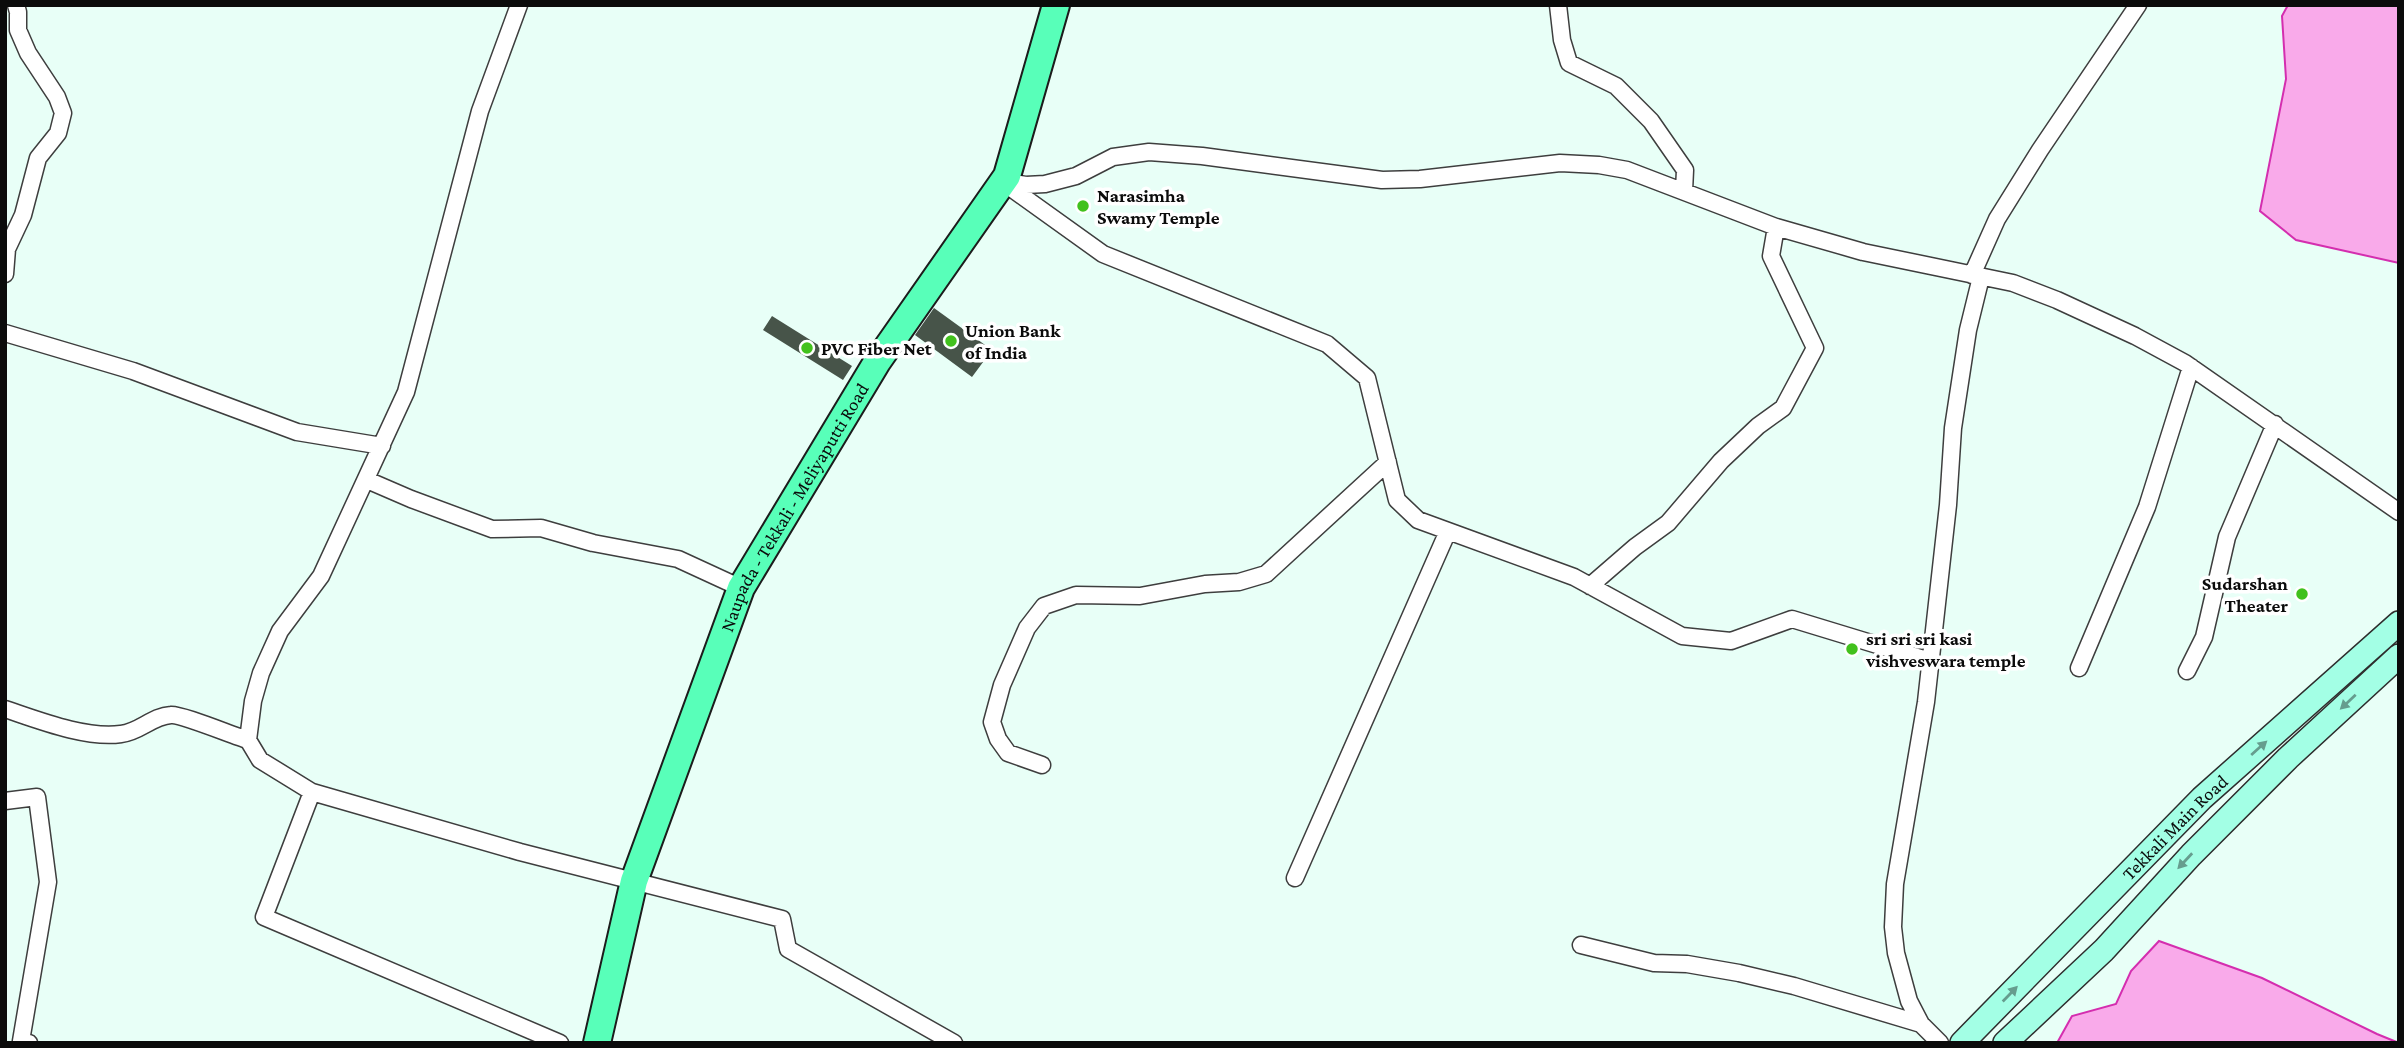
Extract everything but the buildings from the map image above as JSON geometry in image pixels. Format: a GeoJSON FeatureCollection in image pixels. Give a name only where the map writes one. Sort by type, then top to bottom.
{"type":"FeatureCollection","features":[{"type":"Feature","properties":{"kind":"main road","name":"Naupada - Tekkali - Meliyaputti Road"},"geometry":{"type":"LineString","coordinates":[[597,1043],[634,881],[741,587],[877,362],[1007,176],[1056,5]]}},
{"type":"Feature","properties":{"kind":"main road","name":"Tekkali Main Road"},"geometry":{"type":"LineString","coordinates":[[1962,1043],[2202,798],[2399,623]]}},
{"type":"Feature","properties":{"kind":"main road","name":"Tekkali Main Road"},"geometry":{"type":"LineString","coordinates":[[2006,1043],[2104,950],[2191,855],[2278,767],[2399,656]]}},
{"type":"Feature","properties":{"kind":"street"},"geometry":{"type":"LineString","coordinates":[[5,274],[7,249],[23,215],[38,158],[58,134],[63,113],[57,97],[28,53],[18,30],[16,5]]}},
{"type":"Feature","properties":{"kind":"street"},"geometry":{"type":"LineString","coordinates":[[519,5],[480,111],[406,392],[321,576],[280,631],[261,673],[253,701],[248,740],[260,760],[312,792],[520,852],[782,919],[788,949],[954,1043]]}},
{"type":"Feature","properties":{"kind":"street"},"geometry":{"type":"LineString","coordinates":[[1558,5],[1562,40],[1569,63],[1616,86],[1651,121],[1685,170],[1684,191]]}},
{"type":"Feature","properties":{"kind":"street"},"geometry":{"type":"LineString","coordinates":[[1940,1043],[1921,1024],[1909,1001],[1896,953],[1893,927],[1895,884],[1926,702],[1948,505],[1953,428],[1977,276],[1997,219],[2138,5]]}},
{"type":"Feature","properties":{"kind":"street"},"geometry":{"type":"LineString","coordinates":[[1002,181],[1026,185],[1045,184],[1076,176],[1113,157],[1149,152],[1202,156],[1382,180],[1560,163],[1627,170],[1776,226],[1863,252],[2013,283],[2057,300],[2136,336],[2191,368],[2399,512]]}},
{"type":"Feature","properties":{"kind":"street"},"geometry":{"type":"LineString","coordinates":[[1002,181],[1103,254],[1327,344],[1367,378],[1397,500],[1419,520],[1574,577],[1682,636],[1731,641],[1793,619],[1930,661]]}},
{"type":"Feature","properties":{"kind":"street"},"geometry":{"type":"LineString","coordinates":[[1590,586],[1668,523],[1721,461],[1758,426],[1783,408],[1815,348],[1771,256],[1776,226]]}},
{"type":"Feature","properties":{"kind":"street"},"geometry":{"type":"LineString","coordinates":[[5,334],[133,370],[298,432],[382,446]]}},
{"type":"Feature","properties":{"kind":"street"},"geometry":{"type":"LineString","coordinates":[[2079,668],[2147,507],[2191,368]]}},
{"type":"Feature","properties":{"kind":"street"},"geometry":{"type":"LineString","coordinates":[[2188,671],[2204,637],[2227,537],[2275,424]]}},
{"type":"Feature","properties":{"kind":"street"},"geometry":{"type":"LineString","coordinates":[[1042,765],[1008,753],[992,722],[1002,685],[1027,628],[1044,606],[1076,595],[1140,596],[1205,584],[1239,582],[1266,574],[1388,462]]}},
{"type":"Feature","properties":{"kind":"street"},"geometry":{"type":"LineString","coordinates":[[367,480],[492,529],[541,528],[593,543],[678,559],[741,587]]}},
{"type":"Feature","properties":{"kind":"street"},"geometry":{"type":"LineString","coordinates":[[1295,877],[1448,531]]}},
{"type":"Feature","properties":{"kind":"street"},"geometry":{"type":"LineString","coordinates":[[5,709],[67,729],[120,735],[137,731],[148,722],[172,714],[248,740]]}},
{"type":"Feature","properties":{"kind":"street"},"geometry":{"type":"LineString","coordinates":[[312,792],[264,917],[559,1043]]}},
{"type":"Feature","properties":{"kind":"street"},"geometry":{"type":"LineString","coordinates":[[5,801],[37,797],[48,882],[23,1042]]}},
{"type":"Feature","properties":{"kind":"street"},"geometry":{"type":"LineString","coordinates":[[1581,945],[1654,964],[1687,964],[1739,973],[1794,986],[1921,1024]]}},
{"type":"Feature","properties":{"kind":"shaded area"},"geometry":{"type":"Polygon","coordinates":[[[2288,5],[2399,5],[2399,263],[2296,240],[2260,211],[2286,79],[2282,16],[2288,5]]]}},
{"type":"Feature","properties":{"kind":"shaded area"},"geometry":{"type":"Polygon","coordinates":[[[2159,941],[2262,978],[2399,1043],[2057,1043],[2072,1016],[2116,1004],[2131,971],[2159,941]]]}},
{"type":"Feature","properties":{"kind":"place","name":"Narasimha Swamy Temple"},"geometry":{"type":"Point","coordinates":[1083,206]}},
{"type":"Feature","properties":{"kind":"place","name":"Union Bank of India"},"geometry":{"type":"Point","coordinates":[951,341]}},
{"type":"Feature","properties":{"kind":"place","name":"PVC Fiber Net"},"geometry":{"type":"Point","coordinates":[807,348]}},
{"type":"Feature","properties":{"kind":"place","name":"Sudarshan Theater"},"geometry":{"type":"Point","coordinates":[2302,594]}},
{"type":"Feature","properties":{"kind":"place","name":"sri sri sri kasi vishveswara temple"},"geometry":{"type":"Point","coordinates":[1852,649]}}]}
